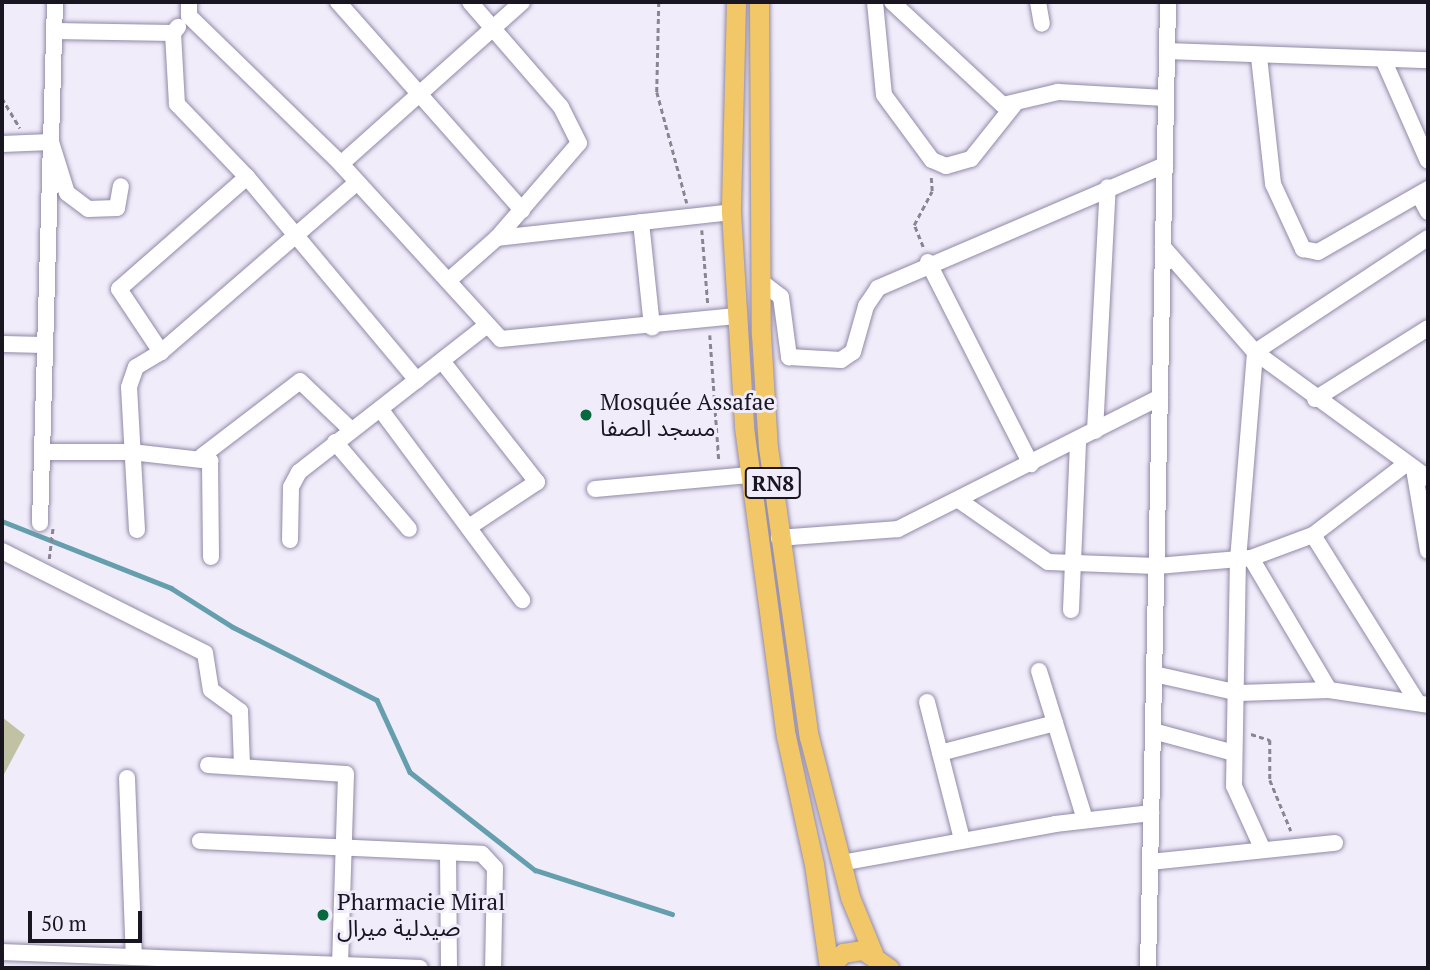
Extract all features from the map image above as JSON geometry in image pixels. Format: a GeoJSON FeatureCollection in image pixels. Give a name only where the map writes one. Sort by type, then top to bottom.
{"type":"FeatureCollection","features":[{"type":"Feature","properties":{"kind":"main road","name":"RN8"},"geometry":{"type":"LineString","coordinates":[[736,2],[731,212],[736,316],[749,475],[786,736],[814,864],[829,968],[853,950],[873,953]]}},
{"type":"Feature","properties":{"kind":"main road","name":"RN8"},"geometry":{"type":"LineString","coordinates":[[759,2],[760,281],[768,447],[779,538],[809,737],[841,863],[873,953],[888,968]]}},
{"type":"Feature","properties":{"kind":"street"},"geometry":{"type":"LineString","coordinates":[[40,523],[55,2]]}},
{"type":"Feature","properties":{"kind":"street"},"geometry":{"type":"LineString","coordinates":[[338,2],[522,210]]}},
{"type":"Feature","properties":{"kind":"street"},"geometry":{"type":"LineString","coordinates":[[448,281],[497,238],[577,152],[579,136],[561,107],[470,2]]}},
{"type":"Feature","properties":{"kind":"street"},"geometry":{"type":"LineString","coordinates":[[341,164],[522,2]]}},
{"type":"Feature","properties":{"kind":"street"},"geometry":{"type":"LineString","coordinates":[[875,2],[884,95],[932,160],[946,166],[971,159],[1014,105]]}},
{"type":"Feature","properties":{"kind":"street"},"geometry":{"type":"LineString","coordinates":[[892,2],[992,100],[1014,105],[1058,92],[1166,98]]}},
{"type":"Feature","properties":{"kind":"street"},"geometry":{"type":"LineString","coordinates":[[1038,2],[1042,24]]}},
{"type":"Feature","properties":{"kind":"street"},"geometry":{"type":"LineString","coordinates":[[1148,968],[1168,2]]}},
{"type":"Feature","properties":{"kind":"street"},"geometry":{"type":"LineString","coordinates":[[416,380],[247,177],[177,104],[173,33],[189,9],[341,164],[448,281],[485,326],[507,340],[652,327],[736,316]]}},
{"type":"Feature","properties":{"kind":"street"},"geometry":{"type":"LineString","coordinates":[[54,32],[173,33]]}},
{"type":"Feature","properties":{"kind":"street"},"geometry":{"type":"LineString","coordinates":[[1167,51],[1259,57],[1428,60]]}},
{"type":"Feature","properties":{"kind":"street"},"geometry":{"type":"LineString","coordinates":[[1259,57],[1270,172],[1282,214],[1303,249],[1318,251],[1423,192],[1428,212]]}},
{"type":"Feature","properties":{"kind":"street"},"geometry":{"type":"LineString","coordinates":[[1383,59],[1428,161]]}},
{"type":"Feature","properties":{"kind":"street"},"geometry":{"type":"LineString","coordinates":[[2,144],[51,142]]}},
{"type":"Feature","properties":{"kind":"street"},"geometry":{"type":"LineString","coordinates":[[51,142],[67,193],[88,209],[117,208],[121,186]]}},
{"type":"Feature","properties":{"kind":"street"},"geometry":{"type":"LineString","coordinates":[[760,281],[781,298],[789,357],[833,361],[853,352],[873,292],[928,262],[1165,165]]}},
{"type":"Feature","properties":{"kind":"street"},"geometry":{"type":"LineString","coordinates":[[161,352],[119,289],[247,177]]}},
{"type":"Feature","properties":{"kind":"street"},"geometry":{"type":"LineString","coordinates":[[137,530],[131,452],[131,378],[136,368],[161,352],[357,182]]}},
{"type":"Feature","properties":{"kind":"street"},"geometry":{"type":"LineString","coordinates":[[1095,431],[1108,187]]}},
{"type":"Feature","properties":{"kind":"street"},"geometry":{"type":"LineString","coordinates":[[497,238],[731,212]]}},
{"type":"Feature","properties":{"kind":"street"},"geometry":{"type":"LineString","coordinates":[[641,222],[652,327]]}},
{"type":"Feature","properties":{"kind":"street"},"geometry":{"type":"LineString","coordinates":[[1255,352],[1428,238]]}},
{"type":"Feature","properties":{"kind":"street"},"geometry":{"type":"LineString","coordinates":[[1163,247],[1255,352],[1315,399],[1416,471],[1428,551]]}},
{"type":"Feature","properties":{"kind":"street"},"geometry":{"type":"LineString","coordinates":[[928,262],[1031,464]]}},
{"type":"Feature","properties":{"kind":"street"},"geometry":{"type":"LineString","coordinates":[[290,540],[292,481],[349,428],[382,410],[485,326]]}},
{"type":"Feature","properties":{"kind":"street"},"geometry":{"type":"LineString","coordinates":[[1315,399],[1428,328]]}},
{"type":"Feature","properties":{"kind":"street"},"geometry":{"type":"LineString","coordinates":[[2,344],[45,345]]}},
{"type":"Feature","properties":{"kind":"street"},"geometry":{"type":"LineString","coordinates":[[1255,352],[1234,753],[1239,804],[1263,850]]}},
{"type":"Feature","properties":{"kind":"street"},"geometry":{"type":"LineString","coordinates":[[442,361],[537,482],[469,527]]}},
{"type":"Feature","properties":{"kind":"street"},"geometry":{"type":"LineString","coordinates":[[42,452],[131,452],[202,456],[300,381],[349,428]]}},
{"type":"Feature","properties":{"kind":"street"},"geometry":{"type":"LineString","coordinates":[[779,538],[898,529],[960,501],[1160,397]]}},
{"type":"Feature","properties":{"kind":"street"},"geometry":{"type":"LineString","coordinates":[[382,410],[522,600]]}},
{"type":"Feature","properties":{"kind":"street"},"geometry":{"type":"LineString","coordinates":[[1071,610],[1078,440]]}},
{"type":"Feature","properties":{"kind":"street"},"geometry":{"type":"LineString","coordinates":[[335,442],[409,529]]}},
{"type":"Feature","properties":{"kind":"street"},"geometry":{"type":"LineString","coordinates":[[202,456],[213,471],[211,557]]}},
{"type":"Feature","properties":{"kind":"street"},"geometry":{"type":"LineString","coordinates":[[960,501],[1048,562],[1157,566],[1245,559],[1313,535],[1416,471]]}},
{"type":"Feature","properties":{"kind":"street"},"geometry":{"type":"LineString","coordinates":[[595,489],[749,475]]}},
{"type":"Feature","properties":{"kind":"street"},"geometry":{"type":"LineString","coordinates":[[1313,535],[1422,702]]}},
{"type":"Feature","properties":{"kind":"street"},"geometry":{"type":"LineString","coordinates":[[2,551],[205,653],[211,690],[240,711],[242,766]]}},
{"type":"Feature","properties":{"kind":"street"},"geometry":{"type":"LineString","coordinates":[[1245,559],[1329,690]]}},
{"type":"Feature","properties":{"kind":"street"},"geometry":{"type":"LineString","coordinates":[[1039,671],[1085,820]]}},
{"type":"Feature","properties":{"kind":"street"},"geometry":{"type":"LineString","coordinates":[[1154,674],[1239,693],[1329,690],[1422,702]]}},
{"type":"Feature","properties":{"kind":"street"},"geometry":{"type":"LineString","coordinates":[[928,702],[962,839]]}},
{"type":"Feature","properties":{"kind":"street"},"geometry":{"type":"LineString","coordinates":[[940,753],[1055,723]]}},
{"type":"Feature","properties":{"kind":"street"},"geometry":{"type":"LineString","coordinates":[[1153,731],[1234,753]]}},
{"type":"Feature","properties":{"kind":"street"},"geometry":{"type":"LineString","coordinates":[[208,765],[344,772],[346,849],[340,965]]}},
{"type":"Feature","properties":{"kind":"street"},"geometry":{"type":"LineString","coordinates":[[127,778],[134,957]]}},
{"type":"Feature","properties":{"kind":"street"},"geometry":{"type":"LineString","coordinates":[[841,863],[962,839],[1085,820],[1152,813]]}},
{"type":"Feature","properties":{"kind":"street"},"geometry":{"type":"LineString","coordinates":[[200,841],[448,853],[492,859],[493,968]]}},
{"type":"Feature","properties":{"kind":"street"},"geometry":{"type":"LineString","coordinates":[[1150,862],[1335,843]]}},
{"type":"Feature","properties":{"kind":"street"},"geometry":{"type":"LineString","coordinates":[[448,853],[449,968]]}},
{"type":"Feature","properties":{"kind":"street"},"geometry":{"type":"LineString","coordinates":[[2,952],[134,957],[172,963],[420,968]]}},
{"type":"Feature","properties":{"kind":"path"},"geometry":{"type":"LineString","coordinates":[[659,2],[662,117],[685,200],[701,215],[720,478]]}},
{"type":"Feature","properties":{"kind":"path"},"geometry":{"type":"LineString","coordinates":[[2,98],[30,142]]}},
{"type":"Feature","properties":{"kind":"path"},"geometry":{"type":"LineString","coordinates":[[928,262],[914,225],[932,191],[932,160]]}},
{"type":"Feature","properties":{"kind":"path"},"geometry":{"type":"LineString","coordinates":[[40,523],[57,529],[45,571]]}},
{"type":"Feature","properties":{"kind":"path"},"geometry":{"type":"LineString","coordinates":[[1237,730],[1270,740],[1270,780],[1298,847]]}},
{"type":"Feature","properties":{"kind":"green space"},"geometry":{"type":"Polygon","coordinates":[[[2,717],[25,735],[2,778],[2,717]]]}},
{"type":"Feature","properties":{"kind":"waterway"},"geometry":{"type":"LineString","coordinates":[[2,521],[171,588],[233,627],[377,700],[410,772],[535,870],[672,914]]}},
{"type":"Feature","properties":{"kind":"place","name":"Mosquée Assafae مسجد الصفا"},"geometry":{"type":"Point","coordinates":[586,415]}},
{"type":"Feature","properties":{"kind":"place","name":"Pharmacie Miral صيدلية ميرال"},"geometry":{"type":"Point","coordinates":[323,915]}}]}
